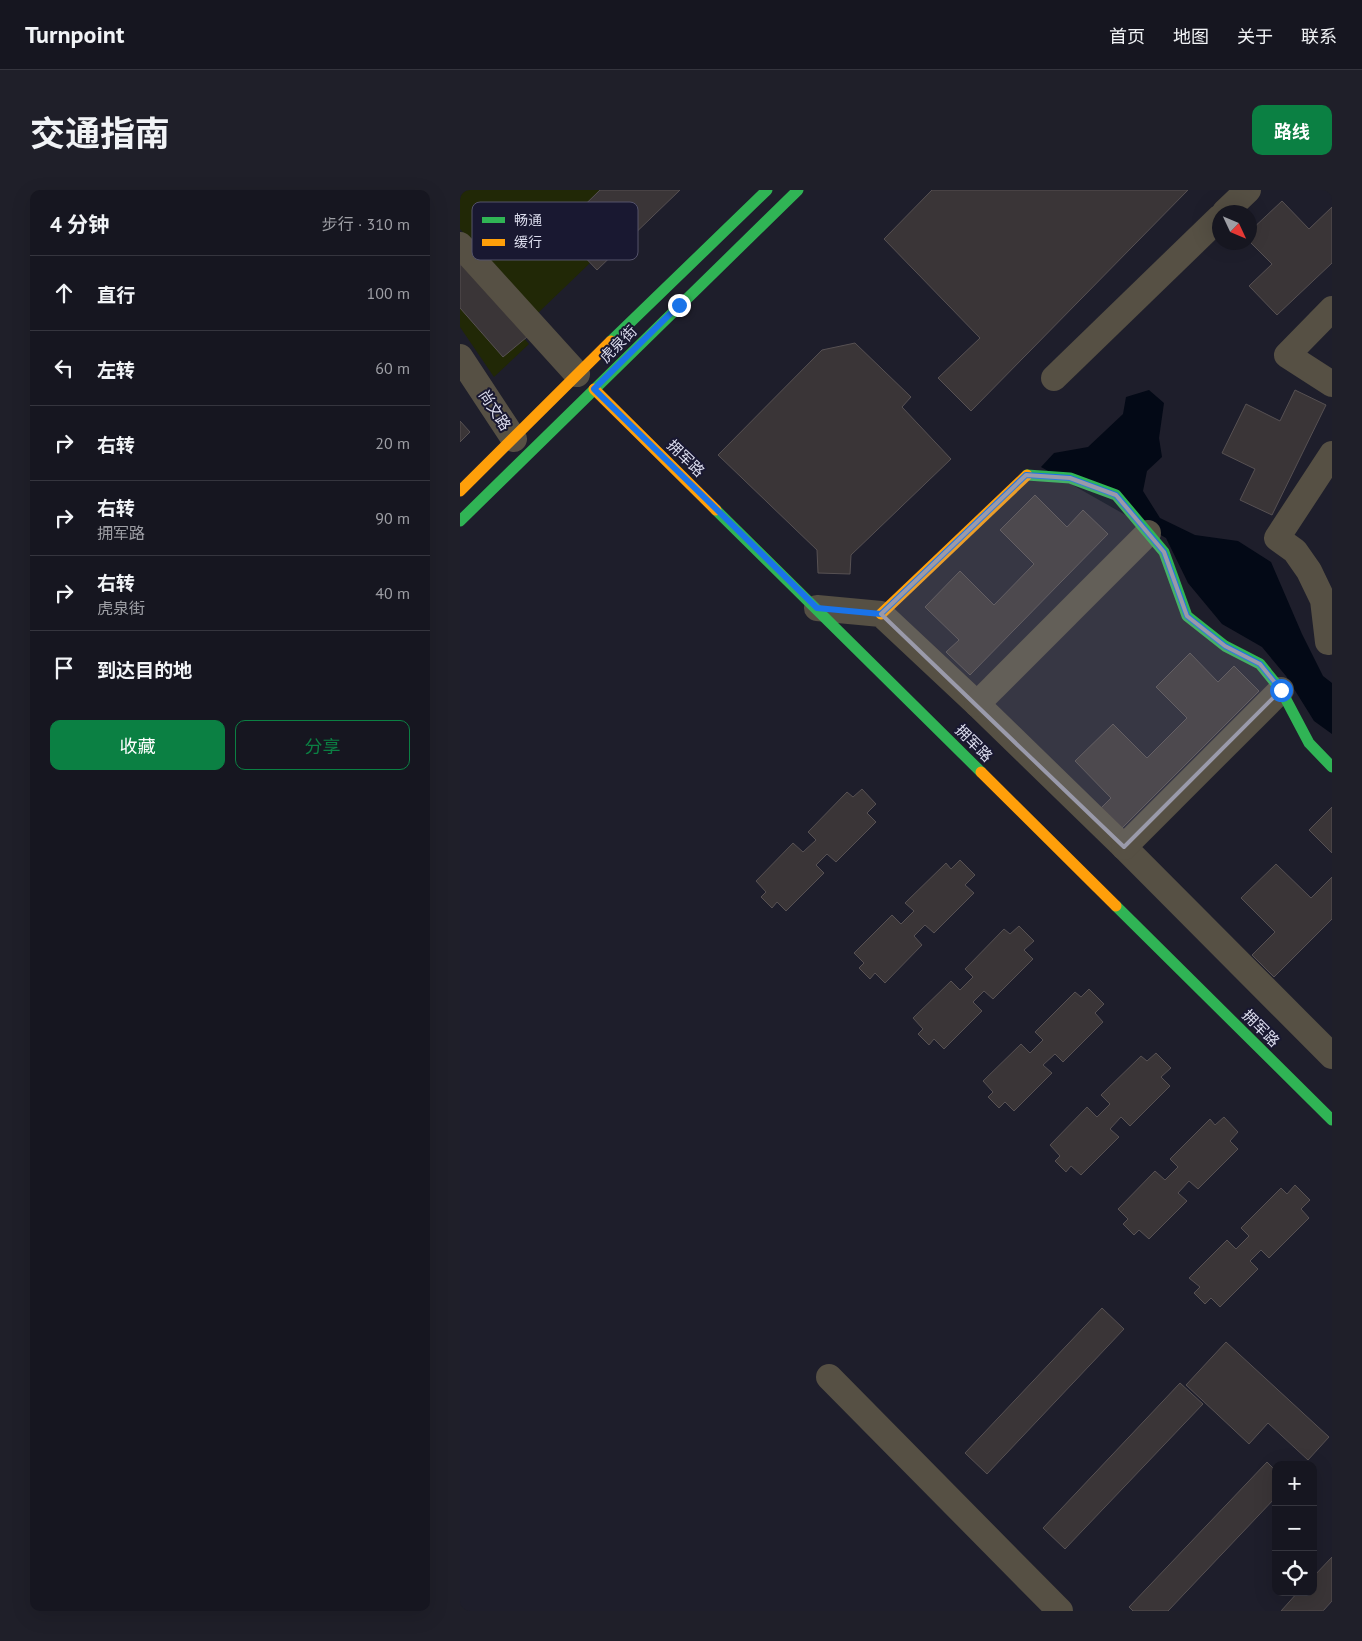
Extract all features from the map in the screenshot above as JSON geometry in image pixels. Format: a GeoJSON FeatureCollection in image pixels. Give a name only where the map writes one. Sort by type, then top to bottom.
{"type":"FeatureCollection","features":[{"type":"Feature","properties":{"kind":"street","name":"虎泉街"},"geometry":{"type":"LineString","coordinates":[[460,521],[586,382],[767,190]]}},
{"type":"Feature","properties":{"kind":"street","name":"虎泉街"},"geometry":{"type":"LineString","coordinates":[[460,491],[514,439],[586,382],[798,190]]}},
{"type":"Feature","properties":{"kind":"street"},"geometry":{"type":"LineString","coordinates":[[1232,205],[1248,190]]}},
{"type":"Feature","properties":{"kind":"street"},"geometry":{"type":"LineString","coordinates":[[1054,378],[1212,226]]}},
{"type":"Feature","properties":{"kind":"street"},"geometry":{"type":"LineString","coordinates":[[460,245],[472,258]]}},
{"type":"Feature","properties":{"kind":"street"},"geometry":{"type":"LineString","coordinates":[[474,260],[586,382]]}},
{"type":"Feature","properties":{"kind":"street"},"geometry":{"type":"LineString","coordinates":[[1332,309],[1287,355],[1332,384]]}},
{"type":"Feature","properties":{"kind":"street","name":"尚文路"},"geometry":{"type":"LineString","coordinates":[[460,356],[514,439]]}},
{"type":"Feature","properties":{"kind":"street","name":"拥军路"},"geometry":{"type":"LineString","coordinates":[[586,382],[817,608],[1332,1120]]}},
{"type":"Feature","properties":{"kind":"street"},"geometry":{"type":"LineString","coordinates":[[1328,642],[1323,600],[1309,571],[1295,551],[1277,538],[1332,454]]}},
{"type":"Feature","properties":{"kind":"street"},"geometry":{"type":"LineString","coordinates":[[881,614],[1026,475],[1070,478],[1116,495],[1164,552],[1187,616],[1225,646],[1260,664],[1281,690],[1309,742],[1332,767]]}},
{"type":"Feature","properties":{"kind":"street"},"geometry":{"type":"LineString","coordinates":[[977,704],[1148,533]]}},
{"type":"Feature","properties":{"kind":"street"},"geometry":{"type":"LineString","coordinates":[[817,608],[881,614],[1124,847],[1332,1056]]}},
{"type":"Feature","properties":{"kind":"street"},"geometry":{"type":"LineString","coordinates":[[1124,847],[1281,690]]}},
{"type":"Feature","properties":{"kind":"street"},"geometry":{"type":"LineString","coordinates":[[829,1377],[1060,1611]]}},
{"type":"Feature","properties":{"kind":"highlighted area"},"geometry":{"type":"Polygon","coordinates":[[[1026,475],[1070,478],[1116,495],[1164,552],[1187,616],[1225,646],[1260,664],[1281,690],[1124,847],[881,614],[1026,475]]]}},
{"type":"Feature","properties":{"kind":"green space"},"geometry":{"type":"Polygon","coordinates":[[[460,190],[600,190],[588,202],[472,202],[472,242],[460,229],[460,190]]]}},
{"type":"Feature","properties":{"kind":"green space"},"geometry":{"type":"Polygon","coordinates":[[[489,260],[587,260],[590,263],[538,313],[489,260]]]}},
{"type":"Feature","properties":{"kind":"green space"},"geometry":{"type":"Polygon","coordinates":[[[460,264],[529,344],[494,377],[460,327],[460,264]]]}},
{"type":"Feature","properties":{"kind":"shaded area"},"geometry":{"type":"Polygon","coordinates":[[[1149,390],[1164,403],[1159,438],[1162,457],[1147,471],[1143,491],[1160,518],[1195,535],[1238,541],[1271,562],[1302,634],[1323,676],[1332,683],[1332,734],[1314,721],[1286,676],[1262,647],[1222,624],[1188,583],[1166,538],[1041,467],[1054,453],[1088,447],[1123,414],[1126,397],[1149,390]]]}},
{"type":"Feature","properties":{"kind":"building"},"geometry":{"type":"Polygon","coordinates":[[[600,190],[680,190],[638,230],[638,202],[588,202],[600,190]]]}},
{"type":"Feature","properties":{"kind":"building"},"geometry":{"type":"Polygon","coordinates":[[[932,190],[1188,190],[971,411],[938,378],[980,338],[884,239],[932,190]]]}},
{"type":"Feature","properties":{"kind":"building"},"geometry":{"type":"Polygon","coordinates":[[[1282,201],[1309,229],[1332,207],[1332,263],[1277,315],[1249,286],[1272,264],[1257,249],[1257,224],[1282,201]]]}},
{"type":"Feature","properties":{"kind":"building"},"geometry":{"type":"Polygon","coordinates":[[[588,260],[607,260],[597,270],[588,260]]]}},
{"type":"Feature","properties":{"kind":"building"},"geometry":{"type":"Polygon","coordinates":[[[462,264],[527,337],[503,357],[460,308],[460,265],[462,264]]]}},
{"type":"Feature","properties":{"kind":"building"},"geometry":{"type":"Polygon","coordinates":[[[855,343],[911,397],[902,407],[951,459],[851,555],[850,574],[818,573],[817,550],[718,455],[822,350],[855,343]]]}},
{"type":"Feature","properties":{"kind":"building"},"geometry":{"type":"Polygon","coordinates":[[[1295,390],[1326,405],[1272,515],[1240,500],[1255,469],[1222,453],[1246,404],[1280,421],[1295,390]]]}},
{"type":"Feature","properties":{"kind":"building"},"geometry":{"type":"Polygon","coordinates":[[[460,421],[470,432],[460,442],[460,421]]]}},
{"type":"Feature","properties":{"kind":"building"},"geometry":{"type":"Polygon","coordinates":[[[1035,495],[1067,527],[1083,510],[1108,534],[970,675],[946,652],[959,640],[925,607],[960,571],[994,605],[1034,564],[1000,530],[1035,495]]]}},
{"type":"Feature","properties":{"kind":"building"},"geometry":{"type":"Polygon","coordinates":[[[1190,653],[1218,682],[1234,666],[1259,691],[1120,830],[1099,810],[1111,798],[1075,761],[1113,724],[1147,758],[1187,718],[1156,687],[1190,653]]]}},
{"type":"Feature","properties":{"kind":"building"},"geometry":{"type":"Polygon","coordinates":[[[862,789],[876,804],[867,813],[876,822],[836,862],[827,854],[816,865],[824,873],[786,911],[777,902],[772,908],[761,897],[766,892],[756,881],[793,843],[803,852],[816,840],[808,832],[847,792],[853,797],[862,789]]]}},
{"type":"Feature","properties":{"kind":"building"},"geometry":{"type":"Polygon","coordinates":[[[1332,807],[1332,853],[1309,830],[1332,807]]]}},
{"type":"Feature","properties":{"kind":"building"},"geometry":{"type":"Polygon","coordinates":[[[960,860],[975,875],[965,885],[974,893],[934,933],[925,925],[914,936],[922,945],[885,983],[875,973],[870,979],[859,968],[864,963],[854,953],[892,915],[901,924],[914,911],[905,903],[946,863],[951,869],[960,860]]]}},
{"type":"Feature","properties":{"kind":"building"},"geometry":{"type":"Polygon","coordinates":[[[1276,864],[1311,898],[1332,877],[1332,919],[1274,977],[1252,955],[1275,932],[1241,898],[1276,864]]]}},
{"type":"Feature","properties":{"kind":"building"},"geometry":{"type":"Polygon","coordinates":[[[1019,926],[1034,941],[1024,950],[1033,959],[993,999],[984,991],[973,1002],[982,1011],[944,1049],[934,1039],[929,1045],[918,1034],[923,1029],[913,1018],[951,981],[960,990],[973,977],[965,969],[1004,929],[1010,934],[1019,926]]]}},
{"type":"Feature","properties":{"kind":"building"},"geometry":{"type":"Polygon","coordinates":[[[1089,989],[1104,1004],[1095,1013],[1103,1022],[1063,1062],[1055,1054],[1043,1065],[1052,1073],[1014,1111],[1005,1102],[999,1108],[988,1097],[993,1092],[983,1081],[1021,1044],[1030,1053],[1043,1040],[1035,1032],[1075,992],[1081,997],[1089,989]]]}},
{"type":"Feature","properties":{"kind":"building"},"geometry":{"type":"Polygon","coordinates":[[[1156,1053],[1171,1068],[1161,1077],[1170,1086],[1130,1126],[1121,1117],[1110,1129],[1119,1137],[1081,1175],[1071,1166],[1066,1172],[1055,1161],[1060,1156],[1050,1145],[1087,1107],[1097,1117],[1110,1104],[1101,1095],[1141,1056],[1147,1061],[1156,1053]]]}},
{"type":"Feature","properties":{"kind":"building"},"geometry":{"type":"Polygon","coordinates":[[[1224,1117],[1238,1132],[1230,1141],[1238,1149],[1198,1189],[1189,1181],[1178,1193],[1187,1201],[1149,1239],[1139,1230],[1134,1235],[1123,1224],[1128,1219],[1118,1209],[1155,1171],[1165,1180],[1178,1167],[1170,1159],[1210,1119],[1215,1125],[1224,1117]]]}},
{"type":"Feature","properties":{"kind":"building"},"geometry":{"type":"Polygon","coordinates":[[[1295,1185],[1310,1200],[1301,1209],[1309,1218],[1269,1258],[1261,1250],[1250,1261],[1258,1269],[1220,1307],[1211,1298],[1205,1304],[1194,1293],[1200,1287],[1189,1278],[1227,1240],[1236,1249],[1249,1236],[1241,1228],[1281,1188],[1287,1194],[1295,1185]]]}},
{"type":"Feature","properties":{"kind":"building"},"geometry":{"type":"Polygon","coordinates":[[[1102,1308],[1124,1329],[987,1474],[965,1453],[1102,1308]]]}},
{"type":"Feature","properties":{"kind":"building"},"geometry":{"type":"Polygon","coordinates":[[[1226,1342],[1329,1437],[1308,1460],[1268,1423],[1249,1444],[1186,1385],[1226,1342]]]}},
{"type":"Feature","properties":{"kind":"building"},"geometry":{"type":"Polygon","coordinates":[[[1180,1383],[1203,1404],[1065,1549],[1043,1528],[1180,1383]]]}},
{"type":"Feature","properties":{"kind":"building"},"geometry":{"type":"Polygon","coordinates":[[[1267,1462],[1272,1467],[1272,1501],[1168,1611],[1133,1611],[1129,1607],[1267,1462]]]}},
{"type":"Feature","properties":{"kind":"building"},"geometry":{"type":"Polygon","coordinates":[[[1332,1557],[1332,1601],[1323,1611],[1281,1611],[1294,1596],[1317,1596],[1317,1573],[1332,1557]]]}},
{"type":"Feature","properties":{"kind":"traffic: fast"},"geometry":{"type":"LineString","coordinates":[[611,341],[767,190]]}},
{"type":"Feature","properties":{"kind":"traffic: fast"},"geometry":{"type":"LineString","coordinates":[[460,521],[798,190]]}},
{"type":"Feature","properties":{"kind":"traffic: fast"},"geometry":{"type":"LineString","coordinates":[[1027,475],[1070,478],[1116,495],[1164,552],[1187,616],[1225,646],[1260,664],[1281,690],[1309,743],[1332,767]]}},
{"type":"Feature","properties":{"kind":"traffic: fast"},"geometry":{"type":"LineString","coordinates":[[716,510],[981,772]]}},
{"type":"Feature","properties":{"kind":"traffic: fast"},"geometry":{"type":"LineString","coordinates":[[1116,906],[1332,1120]]}},
{"type":"Feature","properties":{"kind":"traffic: slow"},"geometry":{"type":"LineString","coordinates":[[460,491],[611,341]]}},
{"type":"Feature","properties":{"kind":"traffic: slow"},"geometry":{"type":"LineString","coordinates":[[594,389],[716,510]]}},
{"type":"Feature","properties":{"kind":"traffic: slow"},"geometry":{"type":"LineString","coordinates":[[881,614],[1027,475]]}},
{"type":"Feature","properties":{"kind":"traffic: slow"},"geometry":{"type":"LineString","coordinates":[[981,772],[1116,906]]}},
{"type":"Feature","properties":{"kind":"route"},"geometry":{"type":"LineString","coordinates":[[679,305],[594,389],[817,608],[881,614],[1026,475],[1070,478],[1116,495],[1164,552],[1187,616],[1225,646],[1260,664],[1281,690]]}}]}
